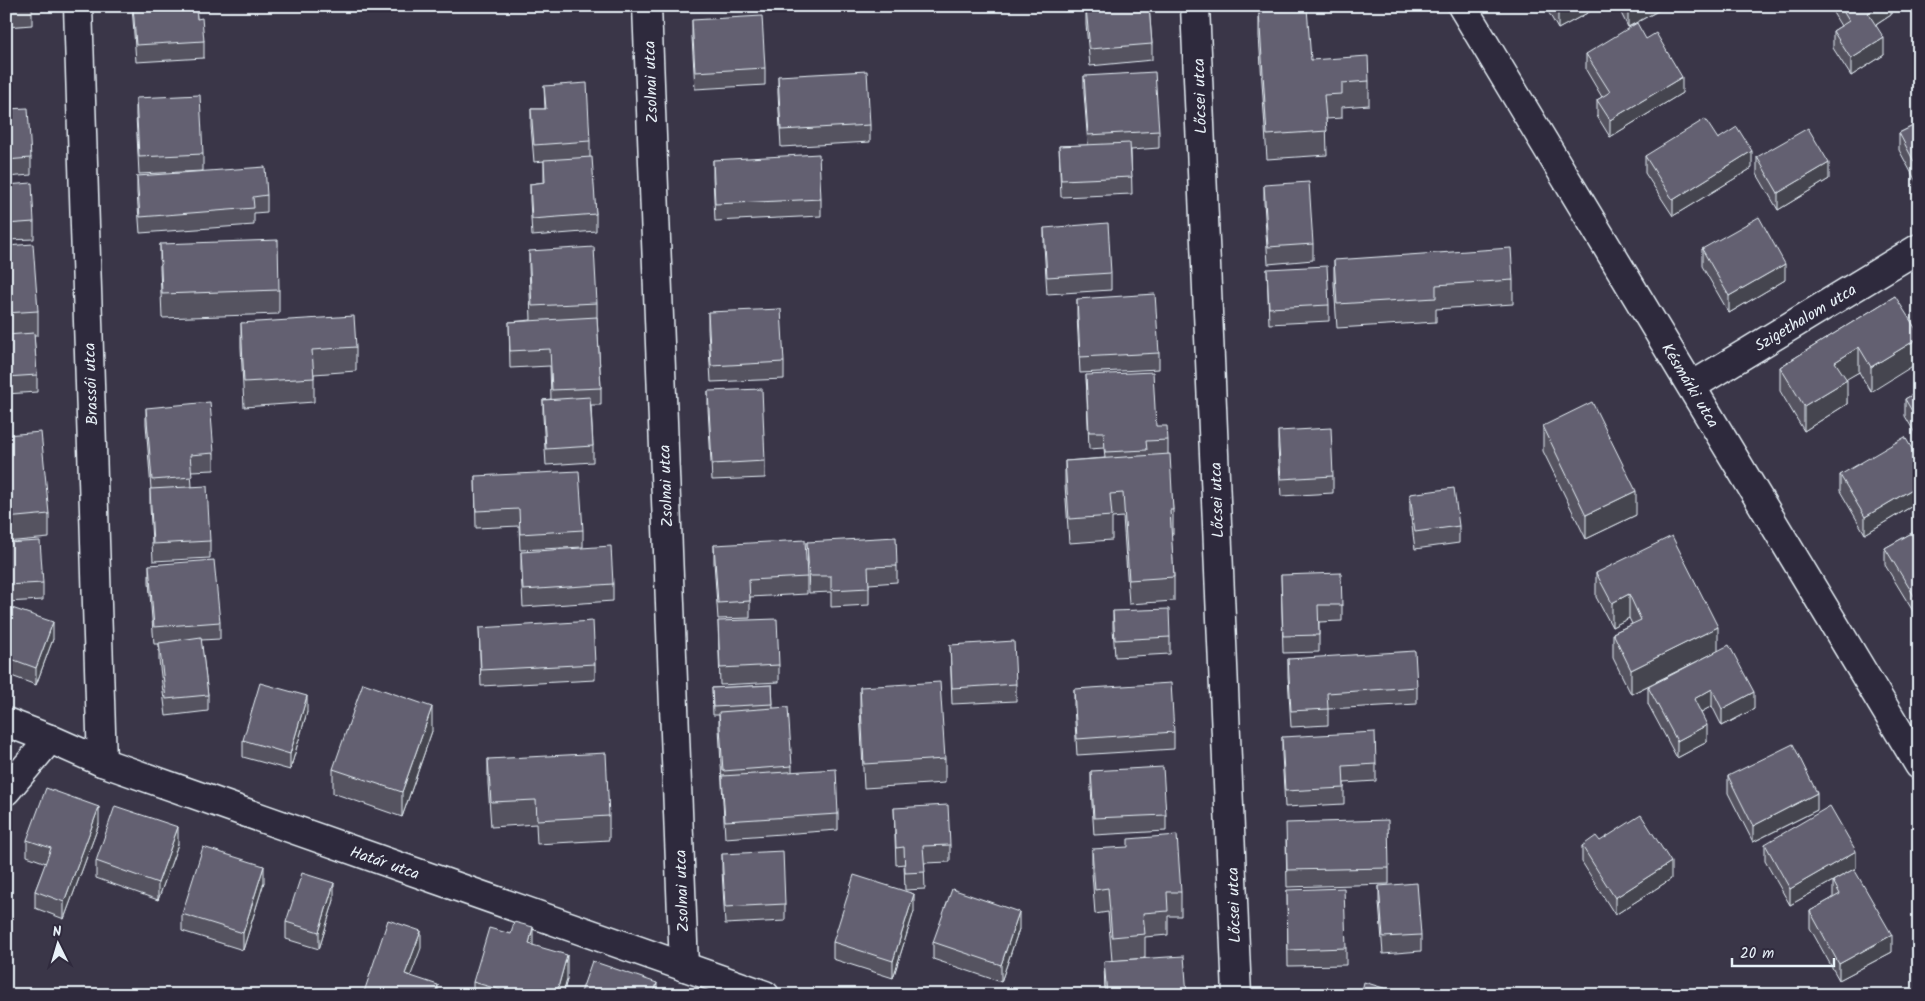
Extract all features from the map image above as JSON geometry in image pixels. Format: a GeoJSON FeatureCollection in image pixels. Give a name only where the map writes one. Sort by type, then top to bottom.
{"type":"FeatureCollection","features":[{"type":"Feature","properties":{"kind":"street","name":"Brassói utca"},"geometry":{"type":"LineString","coordinates":[[78,6],[102,762]]}},
{"type":"Feature","properties":{"kind":"street","name":"Zsolnai utca"},"geometry":{"type":"LineString","coordinates":[[647,6],[684,967]]}},
{"type":"Feature","properties":{"kind":"street","name":"Lőcsei utca"},"geometry":{"type":"LineString","coordinates":[[1195,6],[1237,995]]}},
{"type":"Feature","properties":{"kind":"street","name":"Késmárki utca"},"geometry":{"type":"LineString","coordinates":[[1462,6],[1919,765]]}},
{"type":"Feature","properties":{"kind":"street","name":"Szigethalom utca"},"geometry":{"type":"LineString","coordinates":[[1692,386],[1919,248]]}},
{"type":"Feature","properties":{"kind":"street","name":"Határ utca"},"geometry":{"type":"LineString","coordinates":[[6,722],[102,762],[765,995]]}},
{"type":"Feature","properties":{"kind":"street"},"geometry":{"type":"LineString","coordinates":[[6,791],[50,739]]}},
{"type":"Feature","properties":{"kind":"building"},"geometry":{"type":"Polygon","coordinates":[[[133,6],[196,6],[197,19],[202,18],[204,41],[136,45],[133,6]]]}},
{"type":"Feature","properties":{"kind":"building"},"geometry":{"type":"Polygon","coordinates":[[[1097,6],[1149,6],[1152,44],[1090,49],[1086,8],[1097,6]]]}},
{"type":"Feature","properties":{"kind":"building"},"geometry":{"type":"Polygon","coordinates":[[[1555,6],[1570,6],[1558,13],[1555,6]]]}},
{"type":"Feature","properties":{"kind":"building"},"geometry":{"type":"Polygon","coordinates":[[[1626,6],[1635,6],[1628,10],[1626,6]]]}},
{"type":"Feature","properties":{"kind":"building"},"geometry":{"type":"Polygon","coordinates":[[[1840,6],[1879,6],[1868,13],[1884,38],[1851,59],[1833,31],[1849,21],[1840,6]]]}},
{"type":"Feature","properties":{"kind":"building"},"geometry":{"type":"Polygon","coordinates":[[[1307,8],[1311,60],[1368,56],[1369,81],[1342,83],[1342,94],[1324,95],[1327,131],[1267,135],[1259,12],[1307,8]]]}},
{"type":"Feature","properties":{"kind":"building"},"geometry":{"type":"Polygon","coordinates":[[[762,16],[765,68],[695,72],[692,20],[762,16]]]}},
{"type":"Feature","properties":{"kind":"building"},"geometry":{"type":"Polygon","coordinates":[[[1637,23],[1646,39],[1656,33],[1682,77],[1610,120],[1597,100],[1610,92],[1586,54],[1637,23]]]}},
{"type":"Feature","properties":{"kind":"building"},"geometry":{"type":"Polygon","coordinates":[[[867,71],[870,125],[781,130],[778,76],[867,71]]]}},
{"type":"Feature","properties":{"kind":"building"},"geometry":{"type":"Polygon","coordinates":[[[1155,72],[1159,131],[1088,135],[1084,76],[1155,72]]]}},
{"type":"Feature","properties":{"kind":"building"},"geometry":{"type":"Polygon","coordinates":[[[587,83],[590,141],[534,145],[531,109],[546,109],[544,86],[587,83]]]}},
{"type":"Feature","properties":{"kind":"building"},"geometry":{"type":"Polygon","coordinates":[[[200,95],[203,154],[139,157],[136,98],[200,95]]]}},
{"type":"Feature","properties":{"kind":"building"},"geometry":{"type":"Polygon","coordinates":[[[28,108],[31,158],[6,160],[6,109],[28,108]]]}},
{"type":"Feature","properties":{"kind":"building"},"geometry":{"type":"Polygon","coordinates":[[[1705,119],[1718,139],[1737,127],[1752,151],[1673,200],[1645,156],[1705,119]]]}},
{"type":"Feature","properties":{"kind":"building"},"geometry":{"type":"Polygon","coordinates":[[[1919,123],[1919,171],[1899,133],[1919,123]]]}},
{"type":"Feature","properties":{"kind":"building"},"geometry":{"type":"Polygon","coordinates":[[[1808,128],[1829,163],[1778,193],[1757,157],[1808,128]]]}},
{"type":"Feature","properties":{"kind":"building"},"geometry":{"type":"Polygon","coordinates":[[[1130,143],[1132,177],[1061,180],[1059,146],[1130,143]]]}},
{"type":"Feature","properties":{"kind":"building"},"geometry":{"type":"Polygon","coordinates":[[[819,154],[821,199],[715,204],[713,160],[819,154]]]}},
{"type":"Feature","properties":{"kind":"building"},"geometry":{"type":"Polygon","coordinates":[[[592,157],[596,214],[532,219],[530,184],[545,182],[544,160],[592,157]]]}},
{"type":"Feature","properties":{"kind":"building"},"geometry":{"type":"Polygon","coordinates":[[[265,167],[267,195],[253,197],[254,208],[140,217],[137,176],[265,167]]]}},
{"type":"Feature","properties":{"kind":"building"},"geometry":{"type":"Polygon","coordinates":[[[1309,182],[1313,244],[1268,247],[1264,185],[1309,182]]]}},
{"type":"Feature","properties":{"kind":"building"},"geometry":{"type":"Polygon","coordinates":[[[32,183],[34,222],[6,224],[6,185],[32,183]]]}},
{"type":"Feature","properties":{"kind":"building"},"geometry":{"type":"Polygon","coordinates":[[[1759,217],[1785,264],[1729,296],[1702,249],[1759,217]]]}},
{"type":"Feature","properties":{"kind":"building"},"geometry":{"type":"Polygon","coordinates":[[[1108,223],[1111,273],[1047,277],[1044,228],[1108,223]]]}},
{"type":"Feature","properties":{"kind":"building"},"geometry":{"type":"Polygon","coordinates":[[[278,240],[279,290],[162,294],[160,244],[278,240]]]}},
{"type":"Feature","properties":{"kind":"building"},"geometry":{"type":"Polygon","coordinates":[[[33,244],[38,311],[6,313],[6,246],[33,244]]]}},
{"type":"Feature","properties":{"kind":"building"},"geometry":{"type":"Polygon","coordinates":[[[594,247],[597,303],[532,306],[529,251],[594,247]]]}},
{"type":"Feature","properties":{"kind":"building"},"geometry":{"type":"Polygon","coordinates":[[[1511,248],[1513,280],[1436,285],[1436,298],[1337,304],[1334,260],[1511,248]]]}},
{"type":"Feature","properties":{"kind":"building"},"geometry":{"type":"Polygon","coordinates":[[[1327,266],[1329,305],[1269,308],[1267,269],[1327,266]]]}},
{"type":"Feature","properties":{"kind":"building"},"geometry":{"type":"Polygon","coordinates":[[[1155,294],[1159,353],[1080,357],[1077,299],[1155,294]]]}},
{"type":"Feature","properties":{"kind":"building"},"geometry":{"type":"Polygon","coordinates":[[[1895,296],[1919,334],[1919,338],[1871,367],[1859,347],[1835,362],[1847,380],[1804,406],[1780,367],[1895,296]]]}},
{"type":"Feature","properties":{"kind":"building"},"geometry":{"type":"Polygon","coordinates":[[[781,309],[784,362],[711,366],[708,312],[781,309]]]}},
{"type":"Feature","properties":{"kind":"building"},"geometry":{"type":"Polygon","coordinates":[[[354,316],[356,347],[312,350],[314,378],[244,382],[241,323],[354,316]]]}},
{"type":"Feature","properties":{"kind":"building"},"geometry":{"type":"Polygon","coordinates":[[[597,317],[601,388],[552,390],[550,349],[510,351],[509,322],[597,317]]]}},
{"type":"Feature","properties":{"kind":"building"},"geometry":{"type":"Polygon","coordinates":[[[34,333],[37,375],[6,377],[6,335],[34,333]]]}},
{"type":"Feature","properties":{"kind":"building"},"geometry":{"type":"Polygon","coordinates":[[[1153,372],[1156,426],[1167,426],[1168,440],[1146,441],[1147,450],[1105,452],[1104,432],[1089,432],[1086,375],[1153,372]]]}},
{"type":"Feature","properties":{"kind":"building"},"geometry":{"type":"Polygon","coordinates":[[[762,389],[765,461],[712,464],[708,391],[762,389]]]}},
{"type":"Feature","properties":{"kind":"building"},"geometry":{"type":"Polygon","coordinates":[[[1919,391],[1919,423],[1905,399],[1919,391]]]}},
{"type":"Feature","properties":{"kind":"building"},"geometry":{"type":"Polygon","coordinates":[[[590,397],[593,446],[546,449],[543,400],[590,397]]]}},
{"type":"Feature","properties":{"kind":"building"},"geometry":{"type":"Polygon","coordinates":[[[210,402],[214,453],[190,455],[192,477],[152,480],[146,408],[210,402]]]}},
{"type":"Feature","properties":{"kind":"building"},"geometry":{"type":"Polygon","coordinates":[[[1592,402],[1636,491],[1586,515],[1543,426],[1592,402]]]}},
{"type":"Feature","properties":{"kind":"building"},"geometry":{"type":"Polygon","coordinates":[[[1331,428],[1333,476],[1281,479],[1278,431],[1331,428]]]}},
{"type":"Feature","properties":{"kind":"building"},"geometry":{"type":"Polygon","coordinates":[[[41,432],[49,514],[6,518],[6,435],[41,432]]]}},
{"type":"Feature","properties":{"kind":"building"},"geometry":{"type":"Polygon","coordinates":[[[1905,437],[1919,461],[1919,485],[1865,517],[1840,475],[1905,437]]]}},
{"type":"Feature","properties":{"kind":"building"},"geometry":{"type":"Polygon","coordinates":[[[1170,454],[1173,510],[1170,510],[1174,577],[1129,580],[1123,493],[1110,494],[1112,516],[1069,519],[1065,461],[1170,454]]]}},
{"type":"Feature","properties":{"kind":"building"},"geometry":{"type":"Polygon","coordinates":[[[579,471],[583,530],[520,534],[519,509],[476,511],[475,476],[579,471]]]}},
{"type":"Feature","properties":{"kind":"building"},"geometry":{"type":"Polygon","coordinates":[[[207,486],[210,541],[153,544],[150,489],[207,486]]]}},
{"type":"Feature","properties":{"kind":"building"},"geometry":{"type":"Polygon","coordinates":[[[1454,488],[1459,526],[1415,532],[1410,494],[1454,488]]]}},
{"type":"Feature","properties":{"kind":"building"},"geometry":{"type":"Polygon","coordinates":[[[1919,529],[1919,604],[1885,548],[1919,529]]]}},
{"type":"Feature","properties":{"kind":"building"},"geometry":{"type":"Polygon","coordinates":[[[1672,536],[1718,627],[1631,670],[1613,633],[1641,620],[1629,594],[1612,603],[1596,573],[1672,536]]]}},
{"type":"Feature","properties":{"kind":"building"},"geometry":{"type":"Polygon","coordinates":[[[896,537],[897,566],[868,567],[869,588],[831,590],[831,576],[809,576],[807,542],[896,537]]]}},
{"type":"Feature","properties":{"kind":"building"},"geometry":{"type":"Polygon","coordinates":[[[805,540],[807,577],[749,580],[750,601],[718,603],[714,545],[805,540]]]}},
{"type":"Feature","properties":{"kind":"building"},"geometry":{"type":"Polygon","coordinates":[[[40,541],[43,583],[6,585],[6,543],[40,541]]]}},
{"type":"Feature","properties":{"kind":"building"},"geometry":{"type":"Polygon","coordinates":[[[611,546],[613,584],[523,590],[521,552],[611,546]]]}},
{"type":"Feature","properties":{"kind":"building"},"geometry":{"type":"Polygon","coordinates":[[[214,560],[220,622],[154,627],[149,565],[214,560]]]}},
{"type":"Feature","properties":{"kind":"building"},"geometry":{"type":"Polygon","coordinates":[[[1341,573],[1342,605],[1318,605],[1319,635],[1283,636],[1281,575],[1341,573]]]}},
{"type":"Feature","properties":{"kind":"building"},"geometry":{"type":"Polygon","coordinates":[[[6,606],[53,622],[36,668],[6,657],[6,606]]]}},
{"type":"Feature","properties":{"kind":"building"},"geometry":{"type":"Polygon","coordinates":[[[1169,609],[1170,637],[1115,640],[1113,611],[1169,609]]]}},
{"type":"Feature","properties":{"kind":"building"},"geometry":{"type":"Polygon","coordinates":[[[777,619],[779,665],[720,668],[718,621],[777,619]]]}},
{"type":"Feature","properties":{"kind":"building"},"geometry":{"type":"Polygon","coordinates":[[[593,621],[595,664],[481,670],[479,628],[593,621]]]}},
{"type":"Feature","properties":{"kind":"building"},"geometry":{"type":"Polygon","coordinates":[[[201,637],[208,695],[166,699],[159,643],[201,637]]]}},
{"type":"Feature","properties":{"kind":"building"},"geometry":{"type":"Polygon","coordinates":[[[1014,641],[1016,684],[952,688],[950,645],[1014,641]]]}},
{"type":"Feature","properties":{"kind":"building"},"geometry":{"type":"Polygon","coordinates":[[[1729,645],[1754,692],[1722,709],[1712,689],[1694,699],[1707,725],[1677,741],[1648,687],[1729,645]]]}},
{"type":"Feature","properties":{"kind":"building"},"geometry":{"type":"Polygon","coordinates":[[[1415,651],[1417,687],[1327,693],[1328,709],[1291,711],[1288,659],[1415,651]]]}},
{"type":"Feature","properties":{"kind":"building"},"geometry":{"type":"Polygon","coordinates":[[[940,682],[945,759],[864,764],[860,687],[940,682]]]}},
{"type":"Feature","properties":{"kind":"building"},"geometry":{"type":"Polygon","coordinates":[[[260,683],[307,696],[290,754],[243,740],[260,683]]]}},
{"type":"Feature","properties":{"kind":"building"},"geometry":{"type":"Polygon","coordinates":[[[363,683],[432,707],[402,792],[333,769],[363,683]]]}},
{"type":"Feature","properties":{"kind":"building"},"geometry":{"type":"Polygon","coordinates":[[[1171,683],[1174,732],[1077,739],[1074,689],[1171,683]]]}},
{"type":"Feature","properties":{"kind":"building"},"geometry":{"type":"Polygon","coordinates":[[[772,685],[773,704],[713,707],[712,688],[772,685]]]}},
{"type":"Feature","properties":{"kind":"building"},"geometry":{"type":"Polygon","coordinates":[[[788,707],[792,766],[723,771],[719,712],[788,707]]]}},
{"type":"Feature","properties":{"kind":"building"},"geometry":{"type":"Polygon","coordinates":[[[1375,732],[1376,764],[1343,766],[1344,788],[1285,791],[1282,737],[1375,732]]]}},
{"type":"Feature","properties":{"kind":"building"},"geometry":{"type":"Polygon","coordinates":[[[1793,744],[1817,793],[1753,826],[1728,776],[1793,744]]]}},
{"type":"Feature","properties":{"kind":"building"},"geometry":{"type":"Polygon","coordinates":[[[606,753],[609,816],[537,820],[536,800],[491,802],[488,759],[606,753]]]}},
{"type":"Feature","properties":{"kind":"building"},"geometry":{"type":"Polygon","coordinates":[[[1163,767],[1166,815],[1094,818],[1091,771],[1163,767]]]}},
{"type":"Feature","properties":{"kind":"building"},"geometry":{"type":"Polygon","coordinates":[[[836,769],[838,814],[725,821],[722,776],[836,769]]]}},
{"type":"Feature","properties":{"kind":"building"},"geometry":{"type":"Polygon","coordinates":[[[46,788],[99,807],[64,902],[35,891],[51,848],[27,840],[46,788]]]}},
{"type":"Feature","properties":{"kind":"building"},"geometry":{"type":"Polygon","coordinates":[[[948,805],[950,845],[923,846],[925,872],[905,873],[904,847],[896,848],[894,808],[948,805]]]}},
{"type":"Feature","properties":{"kind":"building"},"geometry":{"type":"Polygon","coordinates":[[[115,806],[178,827],[158,883],[96,861],[115,806]]]}},
{"type":"Feature","properties":{"kind":"building"},"geometry":{"type":"Polygon","coordinates":[[[1830,806],[1856,851],[1790,889],[1765,844],[1830,806]]]}},
{"type":"Feature","properties":{"kind":"building"},"geometry":{"type":"Polygon","coordinates":[[[1641,815],[1671,862],[1615,898],[1582,846],[1596,836],[1600,841],[1641,815]]]}},
{"type":"Feature","properties":{"kind":"building"},"geometry":{"type":"Polygon","coordinates":[[[1388,820],[1389,868],[1287,870],[1286,823],[1388,820]]]}},
{"type":"Feature","properties":{"kind":"building"},"geometry":{"type":"Polygon","coordinates":[[[1177,835],[1181,892],[1167,892],[1168,911],[1143,913],[1145,934],[1112,937],[1108,888],[1095,890],[1092,849],[1128,847],[1128,839],[1177,835]]]}},
{"type":"Feature","properties":{"kind":"building"},"geometry":{"type":"Polygon","coordinates":[[[203,847],[264,866],[243,933],[182,914],[203,847]]]}},
{"type":"Feature","properties":{"kind":"building"},"geometry":{"type":"Polygon","coordinates":[[[783,851],[785,904],[725,907],[722,854],[783,851]]]}},
{"type":"Feature","properties":{"kind":"building"},"geometry":{"type":"Polygon","coordinates":[[[1854,869],[1892,935],[1839,964],[1810,911],[1840,894],[1833,881],[1854,869]]]}},
{"type":"Feature","properties":{"kind":"building"},"geometry":{"type":"Polygon","coordinates":[[[302,873],[334,883],[319,932],[286,922],[302,873]]]}},
{"type":"Feature","properties":{"kind":"building"},"geometry":{"type":"Polygon","coordinates":[[[854,875],[914,894],[893,961],[833,942],[854,875]]]}},
{"type":"Feature","properties":{"kind":"building"},"geometry":{"type":"Polygon","coordinates":[[[1417,883],[1421,935],[1383,937],[1379,886],[1417,883]]]}},
{"type":"Feature","properties":{"kind":"building"},"geometry":{"type":"Polygon","coordinates":[[[1344,888],[1346,948],[1288,950],[1287,890],[1344,888]]]}},
{"type":"Feature","properties":{"kind":"building"},"geometry":{"type":"Polygon","coordinates":[[[952,889],[1019,912],[1001,965],[933,942],[952,889]]]}},
{"type":"Feature","properties":{"kind":"building"},"geometry":{"type":"Polygon","coordinates":[[[388,920],[421,931],[405,974],[438,985],[435,995],[363,995],[388,920]]]}},
{"type":"Feature","properties":{"kind":"building"},"geometry":{"type":"Polygon","coordinates":[[[514,922],[533,927],[529,944],[567,955],[556,995],[508,995],[508,992],[473,982],[489,928],[511,934],[514,922]]]}},
{"type":"Feature","properties":{"kind":"building"},"geometry":{"type":"Polygon","coordinates":[[[1184,956],[1187,995],[1107,995],[1104,961],[1184,956]]]}},
{"type":"Feature","properties":{"kind":"building"},"geometry":{"type":"Polygon","coordinates":[[[592,961],[657,983],[653,995],[580,995],[592,961]]]}},
{"type":"Feature","properties":{"kind":"building"},"geometry":{"type":"Polygon","coordinates":[[[1364,982],[1400,993],[1400,995],[1361,995],[1364,982]]]}}]}
